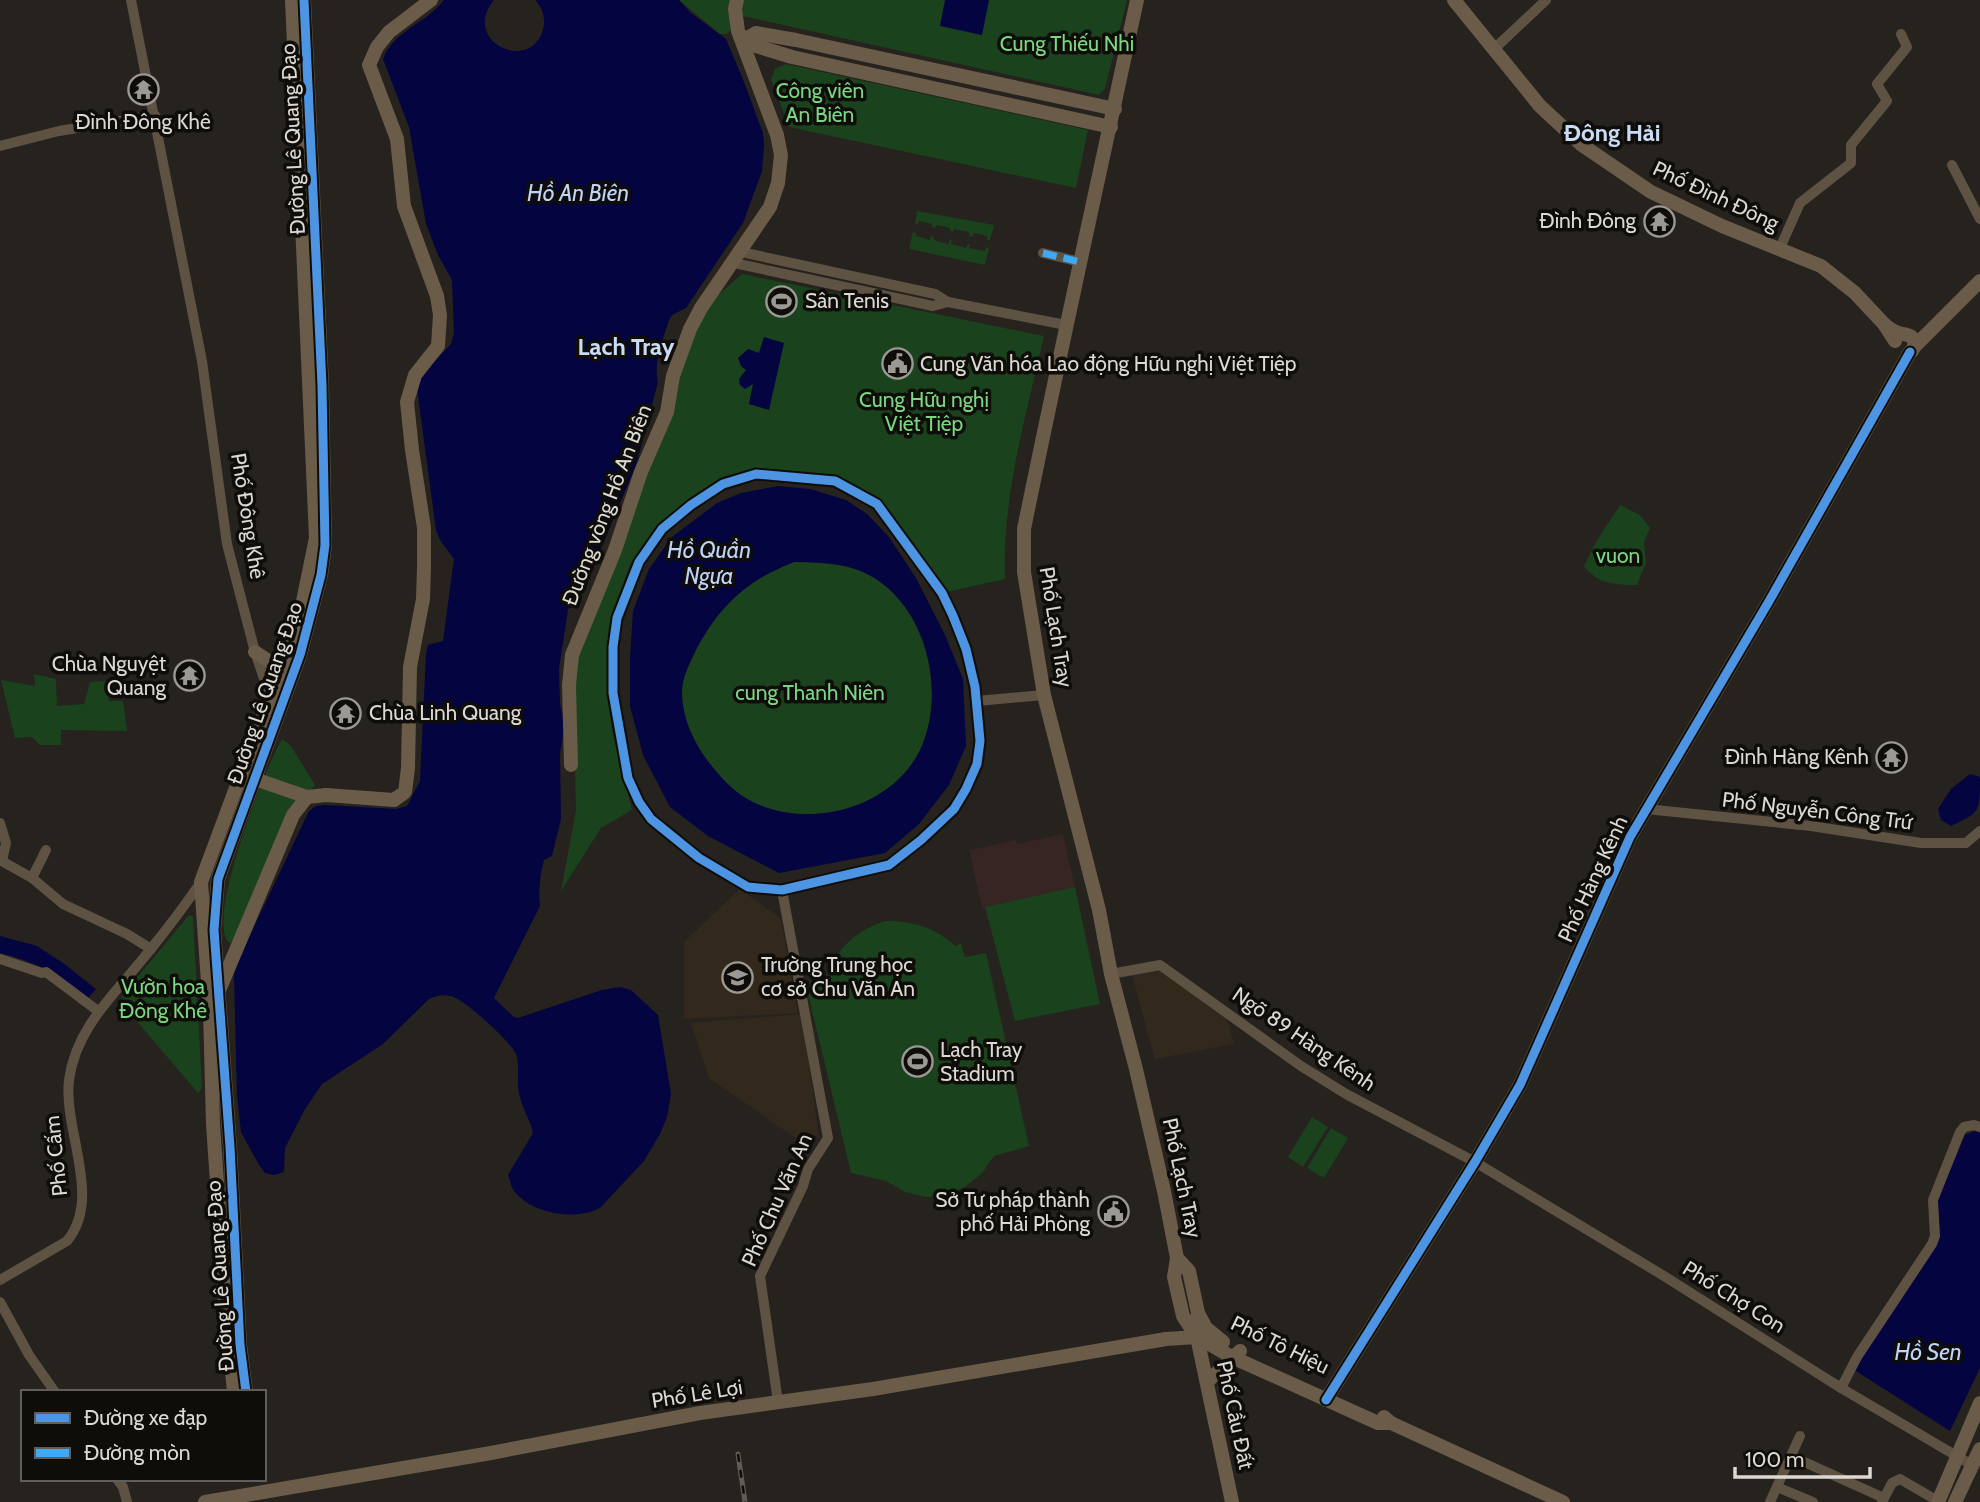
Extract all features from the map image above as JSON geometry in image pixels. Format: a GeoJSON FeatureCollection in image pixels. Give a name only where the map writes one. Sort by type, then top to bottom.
{"type":"FeatureCollection","features":[{"type":"Feature","properties":{"kind":"street","name":"Phố Đông Khê"},"geometry":{"type":"LineString","coordinates":[[131,0],[206,383],[227,544],[255,652],[277,699]]}},
{"type":"Feature","properties":{"kind":"street","name":"Đường Lê Quang Đạo"},"geometry":{"type":"LineString","coordinates":[[246,1390],[240,1345],[214,930],[218,879],[255,779],[287,653],[300,616],[316,538],[292,0]]}},
{"type":"Feature","properties":{"kind":"street","name":"Đường Lê Quang Đạo"},"geometry":{"type":"LineString","coordinates":[[277,699],[310,618],[321,575],[325,545],[322,385],[304,0]]}},
{"type":"Feature","properties":{"kind":"street"},"geometry":{"type":"LineString","coordinates":[[255,779],[307,797],[326,795],[394,800],[405,792],[410,667],[423,599],[424,567],[424,528],[407,402],[415,375],[438,346],[440,315],[437,296],[404,206],[397,139],[369,65],[377,47],[389,32],[431,0]]}},
{"type":"Feature","properties":{"kind":"street","name":"Đường vòng Hồ An Biên"},"geometry":{"type":"LineString","coordinates":[[571,765],[569,685],[572,655],[615,550],[640,472],[667,412],[673,376],[683,345],[701,309],[770,207],[778,184],[781,155],[777,135],[734,9],[737,0]]}},
{"type":"Feature","properties":{"kind":"street","name":"Phố Lạch Tray"},"geometry":{"type":"LineString","coordinates":[[1137,0],[1024,529],[1024,572],[1044,695],[1099,911],[1111,974],[1139,1081],[1177,1258],[1174,1277],[1182,1312],[1197,1337]]}},
{"type":"Feature","properties":{"kind":"street","name":"Phố Đình Đông"},"geometry":{"type":"LineString","coordinates":[[1454,0],[1540,106],[1582,145],[1668,200],[1722,226],[1821,266],[1855,293],[1884,324],[1908,342]]}},
{"type":"Feature","properties":{"kind":"street"},"geometry":{"type":"LineString","coordinates":[[1493,50],[1546,0]]}},
{"type":"Feature","properties":{"kind":"street"},"geometry":{"type":"LineString","coordinates":[[744,37],[756,33],[1115,109]]}},
{"type":"Feature","properties":{"kind":"street"},"geometry":{"type":"LineString","coordinates":[[1780,248],[1800,203],[1851,163],[1852,145],[1888,101],[1877,84],[1907,47],[1901,34]]}},
{"type":"Feature","properties":{"kind":"street"},"geometry":{"type":"LineString","coordinates":[[744,37],[756,46],[792,57],[1111,127]]}},
{"type":"Feature","properties":{"kind":"street"},"geometry":{"type":"LineString","coordinates":[[922,86],[926,69]]}},
{"type":"Feature","properties":{"kind":"street"},"geometry":{"type":"LineString","coordinates":[[0,146],[59,131],[155,115]]}},
{"type":"Feature","properties":{"kind":"street"},"geometry":{"type":"LineString","coordinates":[[1952,165],[1980,219]]}},
{"type":"Feature","properties":{"kind":"street"},"geometry":{"type":"LineString","coordinates":[[1043,253],[1080,262]]}},
{"type":"Feature","properties":{"kind":"street"},"geometry":{"type":"LineString","coordinates":[[737,258],[873,286],[936,294],[948,302],[1066,325]]}},
{"type":"Feature","properties":{"kind":"street"},"geometry":{"type":"LineString","coordinates":[[1908,342],[1980,281]]}},
{"type":"Feature","properties":{"kind":"street","name":"Phố Hàng Kênh"},"geometry":{"type":"LineString","coordinates":[[1329,1396],[1520,1085],[1630,837],[1898,376],[1908,342]]}},
{"type":"Feature","properties":{"kind":"street"},"geometry":{"type":"LineString","coordinates":[[757,474],[835,481],[877,504],[942,593],[966,649],[977,701],[981,741],[977,764],[954,809],[889,865],[782,890],[748,887],[699,858],[651,819],[639,802],[628,778],[614,693],[613,647],[617,618],[639,562],[662,528],[691,505],[723,484],[757,474]]}},
{"type":"Feature","properties":{"kind":"street"},"geometry":{"type":"LineString","coordinates":[[255,652],[270,662],[277,661],[287,653]]}},
{"type":"Feature","properties":{"kind":"street"},"geometry":{"type":"LineString","coordinates":[[977,701],[1044,695]]}},
{"type":"Feature","properties":{"kind":"street"},"geometry":{"type":"LineString","coordinates":[[0,824],[6,843],[1,861],[33,878],[63,904],[127,934],[152,949],[201,882],[277,699]]}},
{"type":"Feature","properties":{"kind":"street"},"geometry":{"type":"LineString","coordinates":[[210,1012],[293,815],[307,797]]}},
{"type":"Feature","properties":{"kind":"street","name":"Phố Nguyễn Công Trứ"},"geometry":{"type":"LineString","coordinates":[[1646,810],[1811,826],[1921,843],[1966,843],[1980,831]]}},
{"type":"Feature","properties":{"kind":"street"},"geometry":{"type":"LineString","coordinates":[[33,878],[46,850]]}},
{"type":"Feature","properties":{"kind":"street"},"geometry":{"type":"LineString","coordinates":[[201,882],[218,879]]}},
{"type":"Feature","properties":{"kind":"street","name":"Đường Lê Quang Đạo"},"geometry":{"type":"LineString","coordinates":[[201,882],[210,1012],[213,1124],[234,1390]]}},
{"type":"Feature","properties":{"kind":"street","name":"Phố Chu Văn An"},"geometry":{"type":"LineString","coordinates":[[778,1402],[760,1276],[803,1186],[808,1169],[828,1138],[782,890]]}},
{"type":"Feature","properties":{"kind":"street","name":"Phố Cấm"},"geometry":{"type":"LineString","coordinates":[[0,1280],[67,1241],[75,1231],[82,1199],[80,1168],[71,1119],[69,1083],[73,1057],[82,1035],[98,1011],[152,949]]}},
{"type":"Feature","properties":{"kind":"street"},"geometry":{"type":"LineString","coordinates":[[0,952],[41,966],[98,1011]]}},
{"type":"Feature","properties":{"kind":"street"},"geometry":{"type":"LineString","coordinates":[[0,958],[42,973],[46,972]]}},
{"type":"Feature","properties":{"kind":"street","name":"Ngõ 89 Hàng Kênh"},"geometry":{"type":"LineString","coordinates":[[1111,974],[1160,965],[1301,1066],[1346,1094],[1475,1162]]}},
{"type":"Feature","properties":{"kind":"street"},"geometry":{"type":"LineString","coordinates":[[1841,1388],[1857,1357],[1932,1244],[1935,1236],[1933,1200],[1960,1132],[1964,1127],[1980,1127]]}},
{"type":"Feature","properties":{"kind":"street","name":"Phố Chợ Con"},"geometry":{"type":"LineString","coordinates":[[1475,1162],[1664,1276],[1841,1388],[1972,1465]]}},
{"type":"Feature","properties":{"kind":"street","name":"Phố Lạch Tray"},"geometry":{"type":"LineString","coordinates":[[1177,1258],[1189,1271],[1198,1313],[1197,1337]]}},
{"type":"Feature","properties":{"kind":"street"},"geometry":{"type":"LineString","coordinates":[[0,1301],[29,1355],[54,1390]]}},
{"type":"Feature","properties":{"kind":"street","name":"Phố Tô Hiệu"},"geometry":{"type":"LineString","coordinates":[[1198,1313],[1216,1339],[1236,1354]]}},
{"type":"Feature","properties":{"kind":"street","name":"Phố Lê Lợi"},"geometry":{"type":"LineString","coordinates":[[205,1502],[260,1483],[491,1453],[689,1415],[873,1389],[1166,1339],[1197,1337]]}},
{"type":"Feature","properties":{"kind":"street","name":"Phố Tô Hiệu"},"geometry":{"type":"LineString","coordinates":[[1197,1337],[1329,1396],[1381,1415],[1391,1423],[1563,1502]]}},
{"type":"Feature","properties":{"kind":"street","name":"Phố Cầu Đất"},"geometry":{"type":"LineString","coordinates":[[1197,1337],[1232,1502]]}},
{"type":"Feature","properties":{"kind":"street"},"geometry":{"type":"LineString","coordinates":[[1208,1381],[1236,1354]]}},
{"type":"Feature","properties":{"kind":"street"},"geometry":{"type":"LineString","coordinates":[[1791,1456],[1883,1500],[1892,1483],[1900,1479],[1938,1502],[1980,1403]]}},
{"type":"Feature","properties":{"kind":"street"},"geometry":{"type":"LineString","coordinates":[[1770,1502],[1800,1436]]}},
{"type":"Feature","properties":{"kind":"street"},"geometry":{"type":"LineString","coordinates":[[1955,1502],[1980,1449]]}},
{"type":"Feature","properties":{"kind":"street"},"geometry":{"type":"LineString","coordinates":[[118,1481],[127,1502]]}},
{"type":"Feature","properties":{"kind":"street"},"geometry":{"type":"LineString","coordinates":[[1777,1487],[1813,1502]]}},
{"type":"Feature","properties":{"kind":"shaded area"},"geometry":{"type":"Polygon","coordinates":[[[1063,834],[1075,887],[982,908],[969,850],[1016,840],[1017,844],[1063,834]]]}},
{"type":"Feature","properties":{"kind":"shaded area","name":"Trường Trung học cơ sở Chu Văn An"},"geometry":{"type":"Polygon","coordinates":[[[740,889],[781,919],[798,1013],[684,1019],[684,942],[740,889]]]}},
{"type":"Feature","properties":{"kind":"shaded area"},"geometry":{"type":"Polygon","coordinates":[[[1162,967],[1225,1012],[1234,1044],[1155,1059],[1132,975],[1162,967]]]}},
{"type":"Feature","properties":{"kind":"shaded area"},"geometry":{"type":"Polygon","coordinates":[[[802,1014],[819,1137],[794,1137],[709,1078],[691,1023],[802,1014]]]}},
{"type":"Feature","properties":{"kind":"green space","name":"Cung Thiếu Nhi"},"geometry":{"type":"Polygon","coordinates":[[[679,0],[1127,0],[1105,89],[1099,95],[743,16],[727,34],[720,34],[679,0]]]}},
{"type":"Feature","properties":{"kind":"green space","name":"Công viên An Biên"},"geometry":{"type":"Polygon","coordinates":[[[786,64],[1088,130],[1076,188],[789,127],[771,80],[775,69],[786,64]]]}},
{"type":"Feature","properties":{"kind":"green space"},"geometry":{"type":"Polygon","coordinates":[[[917,211],[994,225],[990,240],[987,240],[987,236],[974,233],[972,237],[969,232],[954,229],[953,232],[950,228],[936,225],[935,228],[932,224],[919,221],[917,225],[917,211]]]}},
{"type":"Feature","properties":{"kind":"green space"},"geometry":{"type":"Polygon","coordinates":[[[913,232],[916,236],[930,240],[931,236],[934,240],[948,244],[950,239],[951,244],[966,248],[970,244],[969,248],[985,251],[986,247],[989,248],[985,265],[909,249],[913,232]]]}},
{"type":"Feature","properties":{"kind":"green space","name":"Cung Hữu nghị Việt Tiệp"},"geometry":{"type":"Polygon","coordinates":[[[742,274],[1044,336],[1011,487],[1005,579],[942,593],[883,502],[835,479],[757,469],[725,476],[694,497],[664,520],[631,563],[614,608],[608,647],[607,692],[612,731],[632,810],[601,828],[561,891],[576,810],[572,655],[675,378],[710,302],[742,274]]]}},
{"type":"Feature","properties":{"kind":"green space","name":"vuon"},"geometry":{"type":"Polygon","coordinates":[[[1620,505],[1640,515],[1650,528],[1644,542],[1646,563],[1637,585],[1614,584],[1601,580],[1584,566],[1620,505]]]}},
{"type":"Feature","properties":{"kind":"green space","name":"cung Thanh Niên"},"geometry":{"type":"Polygon","coordinates":[[[794,562],[836,565],[857,570],[876,579],[894,594],[920,634],[931,681],[928,729],[920,751],[907,771],[889,788],[868,801],[820,814],[795,814],[771,809],[749,800],[733,789],[699,748],[690,730],[683,702],[682,687],[686,671],[704,636],[724,608],[762,577],[794,562]]]}},
{"type":"Feature","properties":{"kind":"green space"},"geometry":{"type":"Polygon","coordinates":[[[34,674],[56,679],[57,706],[84,704],[90,682],[106,681],[109,701],[123,701],[127,731],[61,730],[61,745],[40,745],[32,737],[15,738],[1,680],[35,686],[34,674]]]}},
{"type":"Feature","properties":{"kind":"green space","name":"Vườn hoa Đông Khê"},"geometry":{"type":"Polygon","coordinates":[[[282,739],[291,746],[315,785],[310,790],[236,939],[230,943],[224,930],[224,907],[230,877],[251,810],[282,739]]]}},
{"type":"Feature","properties":{"kind":"green space"},"geometry":{"type":"Polygon","coordinates":[[[1075,887],[1100,1004],[1015,1021],[985,907],[1075,887]]]}},
{"type":"Feature","properties":{"kind":"green space","name":"Vườn hoa Đông Khê"},"geometry":{"type":"Polygon","coordinates":[[[189,915],[193,917],[202,1088],[198,1093],[123,1005],[122,996],[189,915]]]}},
{"type":"Feature","properties":{"kind":"green space","name":"Lạch Tray Stadium"},"geometry":{"type":"Polygon","coordinates":[[[885,921],[923,926],[956,946],[961,943],[965,957],[986,953],[1029,1146],[994,1156],[982,1173],[965,1187],[946,1195],[926,1197],[905,1192],[886,1181],[851,1173],[808,994],[806,983],[826,976],[849,941],[885,921]]]}},
{"type":"Feature","properties":{"kind":"green space"},"geometry":{"type":"Polygon","coordinates":[[[1312,1117],[1328,1127],[1303,1167],[1288,1157],[1312,1117]]]}},
{"type":"Feature","properties":{"kind":"green space"},"geometry":{"type":"Polygon","coordinates":[[[1331,1128],[1348,1138],[1324,1178],[1307,1168],[1331,1128]]]}},
{"type":"Feature","properties":{"kind":"water","name":"Hồ An Biên"},"geometry":{"type":"Polygon","coordinates":[[[444,0],[494,0],[486,15],[485,28],[491,39],[501,47],[513,51],[525,50],[536,43],[543,30],[543,14],[535,0],[679,0],[691,13],[726,39],[763,133],[762,171],[743,223],[686,308],[672,315],[669,320],[658,359],[658,382],[636,465],[602,546],[580,580],[568,610],[559,668],[560,704],[565,724],[560,754],[561,819],[552,856],[544,860],[540,906],[494,998],[518,1018],[602,990],[620,987],[631,990],[658,1015],[671,1094],[667,1117],[644,1161],[600,1208],[579,1214],[543,1210],[522,1199],[513,1189],[508,1175],[533,1133],[521,1102],[516,1054],[486,1021],[466,1004],[451,996],[429,999],[383,1044],[322,1084],[305,1109],[285,1148],[284,1172],[274,1175],[265,1173],[241,1132],[237,1096],[234,975],[237,963],[309,811],[316,806],[325,805],[396,809],[407,806],[420,781],[426,654],[428,645],[443,641],[454,559],[436,530],[417,388],[423,374],[451,344],[454,333],[452,280],[438,255],[426,224],[409,127],[383,59],[402,34],[444,0]]]}},
{"type":"Feature","properties":{"kind":"water"},"geometry":{"type":"Polygon","coordinates":[[[945,0],[989,0],[982,35],[940,26],[945,0]]]}},
{"type":"Feature","properties":{"kind":"water"},"geometry":{"type":"Polygon","coordinates":[[[764,337],[784,343],[769,410],[749,404],[753,384],[745,389],[740,385],[739,379],[746,370],[738,358],[748,349],[759,353],[764,337]]]}},
{"type":"Feature","properties":{"kind":"water","name":"Hồ Quần Ngựa"},"geometry":{"type":"Polygon","coordinates":[[[778,486],[810,489],[846,500],[867,514],[889,537],[916,578],[945,635],[963,679],[966,746],[949,785],[919,824],[885,853],[779,873],[708,836],[670,807],[643,755],[630,706],[633,611],[649,569],[672,537],[717,503],[741,493],[778,486]],[[794,562],[762,577],[724,608],[704,636],[688,666],[682,687],[683,702],[690,730],[699,748],[733,789],[749,800],[771,809],[795,814],[820,814],[845,809],[868,800],[907,771],[920,750],[928,728],[932,705],[931,681],[928,657],[920,634],[909,612],[894,594],[876,579],[857,570],[836,564],[794,562]]]}},
{"type":"Feature","properties":{"kind":"water"},"geometry":{"type":"Polygon","coordinates":[[[1970,774],[1980,777],[1978,805],[1968,818],[1951,826],[1941,820],[1938,809],[1951,789],[1970,774]]]}},
{"type":"Feature","properties":{"kind":"water"},"geometry":{"type":"Polygon","coordinates":[[[0,936],[37,946],[96,989],[88,998],[47,970],[0,953],[0,936]]]}},
{"type":"Feature","properties":{"kind":"water","name":"Hồ Sen"},"geometry":{"type":"Polygon","coordinates":[[[1975,1131],[1980,1133],[1980,1368],[1950,1431],[1856,1371],[1854,1367],[1938,1242],[1937,1201],[1965,1135],[1975,1131]]]}},
{"type":"Feature","properties":{"kind":"railway"},"geometry":{"type":"LineString","coordinates":[[738,1454],[745,1502]]}},
{"type":"Feature","properties":{"kind":"marked path"},"geometry":{"type":"LineString","coordinates":[[1043,253],[1080,262]]}},
{"type":"Feature","properties":{"kind":"cycle path"},"geometry":{"type":"LineString","coordinates":[[246,1390],[240,1345],[230,1147],[214,930],[218,879],[300,655],[321,575],[325,545],[322,385],[304,0]]}},
{"type":"Feature","properties":{"kind":"cycle path"},"geometry":{"type":"LineString","coordinates":[[1326,1400],[1520,1085],[1630,837],[1768,603],[1910,352]]}},
{"type":"Feature","properties":{"kind":"cycle path"},"geometry":{"type":"LineString","coordinates":[[756,474],[835,481],[877,504],[942,593],[953,616],[966,649],[975,687],[980,741],[977,764],[954,809],[889,865],[782,890],[748,887],[699,858],[651,819],[639,802],[628,778],[613,693],[613,647],[617,618],[639,562],[662,529],[691,505],[723,484],[756,474]]}},
{"type":"Feature","properties":{"kind":"place","name":"Đình Đông Khê"},"geometry":{"type":"Point","coordinates":[143,90]}},
{"type":"Feature","properties":{"kind":"place","name":"Đình Đông"},"geometry":{"type":"Point","coordinates":[1659,221]}},
{"type":"Feature","properties":{"kind":"place","name":"Sân Tenis"},"geometry":{"type":"Point","coordinates":[782,301]}},
{"type":"Feature","properties":{"kind":"place","name":"Cung Văn hóa Lao động Hữu nghị Việt Tiệp"},"geometry":{"type":"Point","coordinates":[897,364]}},
{"type":"Feature","properties":{"kind":"place","name":"Chùa Nguyệt Quang"},"geometry":{"type":"Point","coordinates":[189,676]}},
{"type":"Feature","properties":{"kind":"place","name":"Chùa Linh Quang"},"geometry":{"type":"Point","coordinates":[346,713]}},
{"type":"Feature","properties":{"kind":"place","name":"Đình Hàng Kênh"},"geometry":{"type":"Point","coordinates":[1892,757]}},
{"type":"Feature","properties":{"kind":"place","name":"Trường Trung học cơ sở Chu Văn An"},"geometry":{"type":"Point","coordinates":[738,977]}},
{"type":"Feature","properties":{"kind":"place","name":"Lạch Tray Stadium"},"geometry":{"type":"Point","coordinates":[917,1062]}},
{"type":"Feature","properties":{"kind":"place","name":"Sở Tư pháp thành phố Hải Phòng"},"geometry":{"type":"Point","coordinates":[1113,1212]}},
{"type":"Feature","properties":{"kind":"district","name":"Đông Hải"},"geometry":{"type":"Point","coordinates":[1612,133]}},
{"type":"Feature","properties":{"kind":"district","name":"Lạch Tray"},"geometry":{"type":"Point","coordinates":[626,347]}}]}
